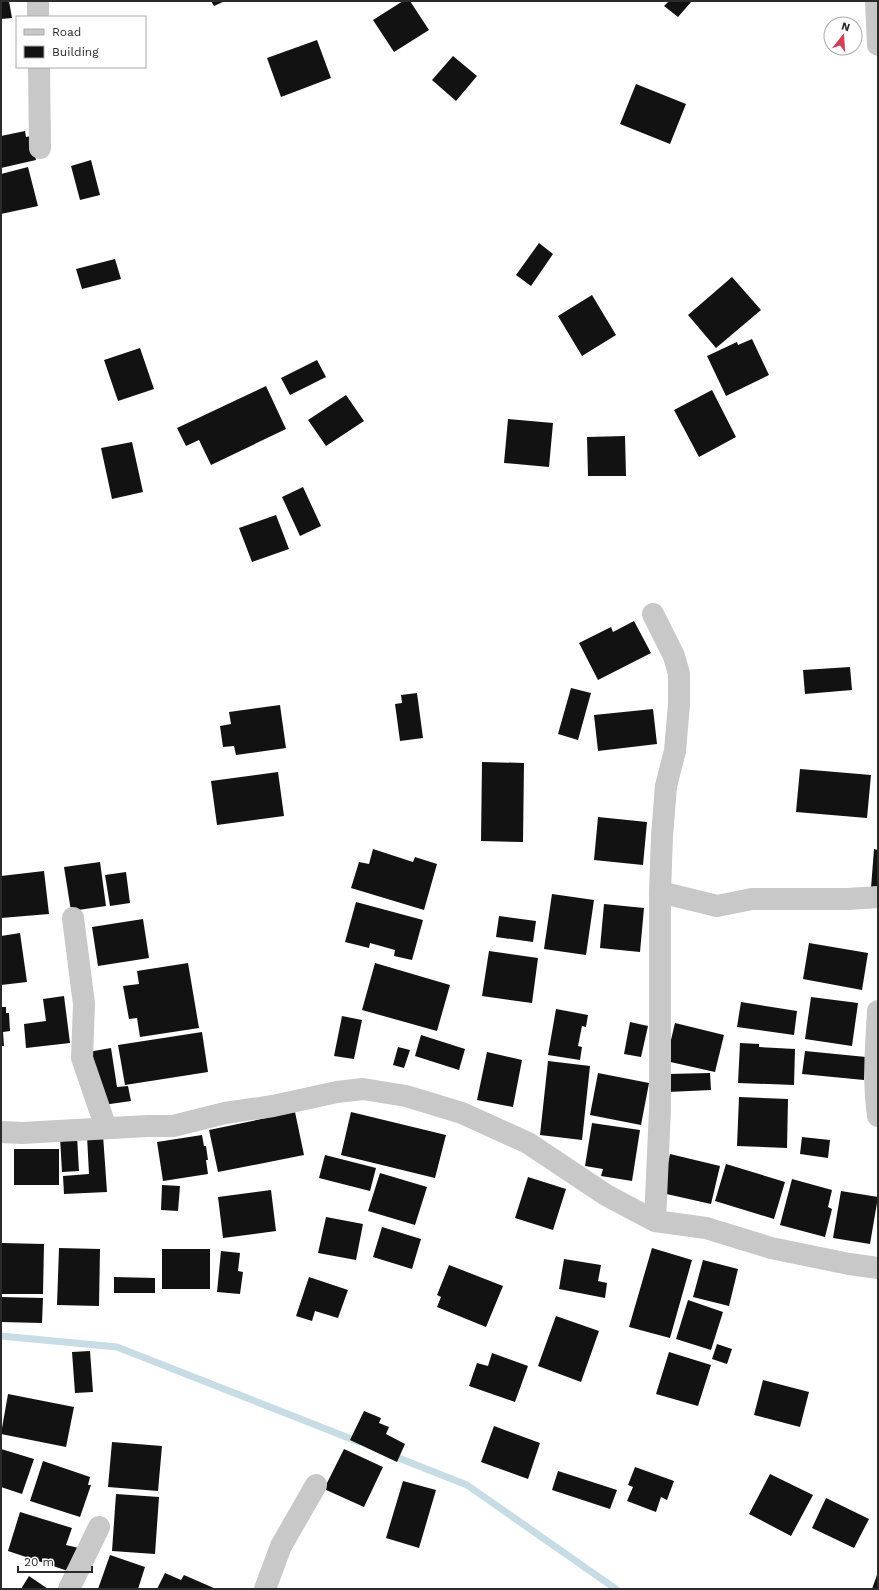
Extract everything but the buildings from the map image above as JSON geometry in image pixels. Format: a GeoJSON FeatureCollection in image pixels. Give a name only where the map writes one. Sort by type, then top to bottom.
{"type":"FeatureCollection","features":[{"type":"Feature","properties":{"kind":"street"},"geometry":{"type":"LineString","coordinates":[[38,1],[38,16]]}},
{"type":"Feature","properties":{"kind":"street"},"geometry":{"type":"LineString","coordinates":[[876,1],[878,45]]}},
{"type":"Feature","properties":{"kind":"street"},"geometry":{"type":"LineString","coordinates":[[39,68],[40,148]]}},
{"type":"Feature","properties":{"kind":"street"},"geometry":{"type":"LineString","coordinates":[[653,614],[674,656],[679,674],[679,704],[676,743],[666,786],[660,892],[660,1109],[655,1221]]}},
{"type":"Feature","properties":{"kind":"street"},"geometry":{"type":"LineString","coordinates":[[660,892],[716,906],[752,899],[848,899],[878,897]]}},
{"type":"Feature","properties":{"kind":"street"},"geometry":{"type":"LineString","coordinates":[[73,918],[84,1004],[82,1058],[106,1128]]}},
{"type":"Feature","properties":{"kind":"street"},"geometry":{"type":"LineString","coordinates":[[878,1011],[875,1064],[878,1116]]}},
{"type":"Feature","properties":{"kind":"street"},"geometry":{"type":"LineString","coordinates":[[1,1132],[22,1133],[173,1126],[225,1113],[273,1106],[337,1092],[364,1090],[406,1096],[462,1113],[528,1143],[606,1195],[655,1221],[706,1228],[771,1248],[849,1264],[878,1268]]}},
{"type":"Feature","properties":{"kind":"street"},"geometry":{"type":"LineString","coordinates":[[265,1589],[280,1546],[316,1486]]}},
{"type":"Feature","properties":{"kind":"street"},"geometry":{"type":"LineString","coordinates":[[69,1589],[99,1527]]}},
{"type":"Feature","properties":{"kind":"waterway"},"geometry":{"type":"LineString","coordinates":[[1,1336],[117,1347],[359,1442]]}},
{"type":"Feature","properties":{"kind":"waterway"},"geometry":{"type":"LineString","coordinates":[[391,1455],[467,1485],[616,1589]]}}]}
